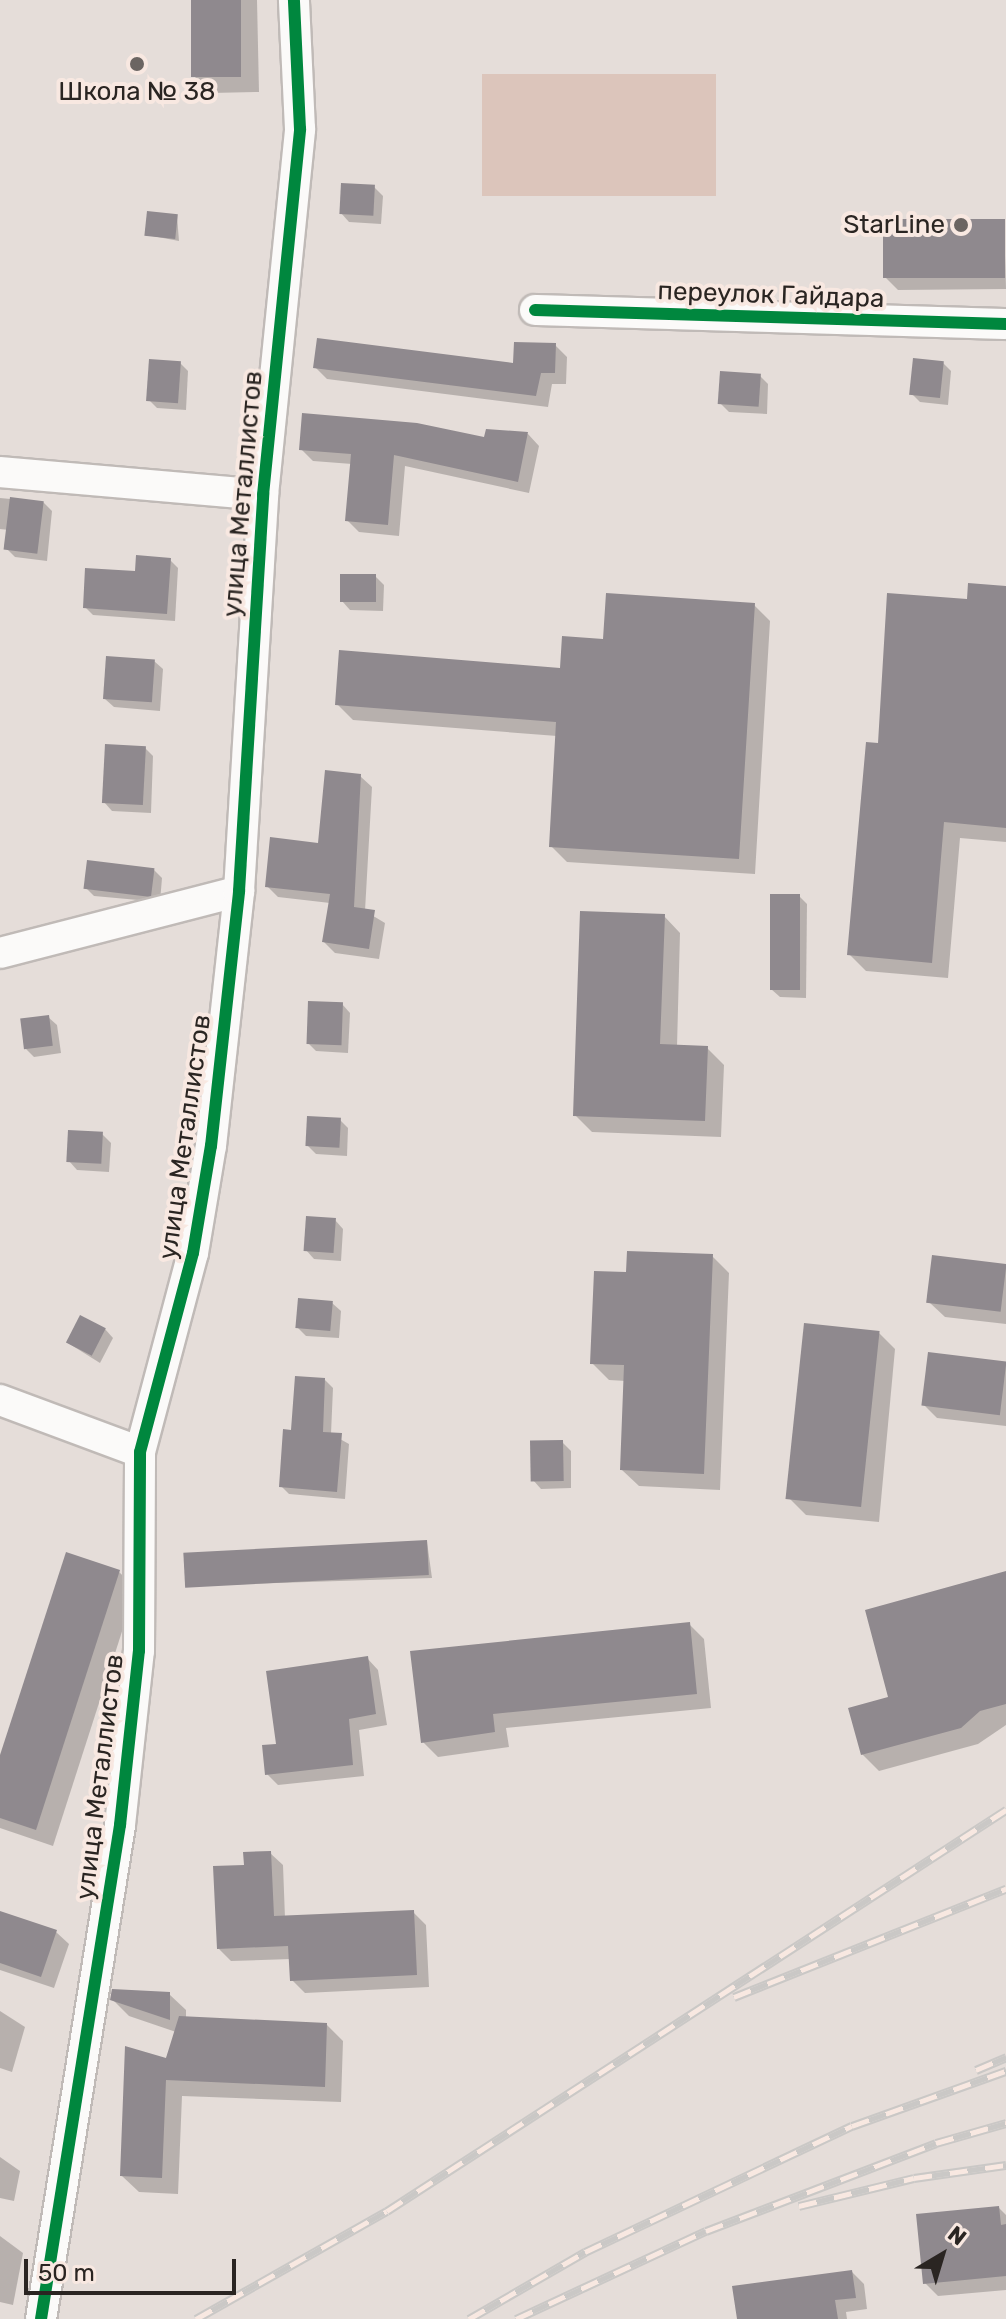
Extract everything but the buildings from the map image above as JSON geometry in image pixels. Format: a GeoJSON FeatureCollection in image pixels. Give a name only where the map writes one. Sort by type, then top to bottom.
{"type":"FeatureCollection","features":[{"type":"Feature","properties":{"kind":"street","name":"улица Металлистов"},"geometry":{"type":"LineString","coordinates":[[41,2319],[120,1825],[139,1651],[140,1452],[193,1253],[209,1162],[239,891],[263,495],[300,129],[294,0]]}},
{"type":"Feature","properties":{"kind":"street","name":"переулок Гайдара"},"geometry":{"type":"LineString","coordinates":[[535,310],[1006,324]]}},
{"type":"Feature","properties":{"kind":"street"},"geometry":{"type":"LineString","coordinates":[[0,472],[263,495]]}},
{"type":"Feature","properties":{"kind":"street"},"geometry":{"type":"LineString","coordinates":[[0,953],[239,891]]}},
{"type":"Feature","properties":{"kind":"street"},"geometry":{"type":"LineString","coordinates":[[0,1400],[140,1452]]}},
{"type":"Feature","properties":{"kind":"shaded area"},"geometry":{"type":"Polygon","coordinates":[[[482,74],[716,74],[716,196],[482,196],[482,74]]]}},
{"type":"Feature","properties":{"kind":"railway"},"geometry":{"type":"LineString","coordinates":[[196,2319],[387,2211],[1006,1810]]}},
{"type":"Feature","properties":{"kind":"railway"},"geometry":{"type":"LineString","coordinates":[[734,1997],[1006,1889]]}},
{"type":"Feature","properties":{"kind":"railway"},"geometry":{"type":"LineString","coordinates":[[976,2070],[1006,2057]]}},
{"type":"Feature","properties":{"kind":"railway"},"geometry":{"type":"LineString","coordinates":[[469,2319],[585,2252],[852,2126],[1006,2071]]}},
{"type":"Feature","properties":{"kind":"railway"},"geometry":{"type":"LineString","coordinates":[[516,2319],[706,2231],[936,2143],[1006,2123]]}},
{"type":"Feature","properties":{"kind":"railway"},"geometry":{"type":"LineString","coordinates":[[799,2206],[914,2178],[1006,2165]]}},
{"type":"Feature","properties":{"kind":"cycle path"},"geometry":{"type":"LineString","coordinates":[[41,2319],[120,1825],[139,1651],[140,1452],[193,1253],[211,1146],[239,891],[263,495],[300,129],[294,0]]}},
{"type":"Feature","properties":{"kind":"cycle path"},"geometry":{"type":"LineString","coordinates":[[535,310],[1006,324]]}},
{"type":"Feature","properties":{"kind":"place","name":"Школа № 38"},"geometry":{"type":"Point","coordinates":[137,64]}},
{"type":"Feature","properties":{"kind":"place","name":"StarLine"},"geometry":{"type":"Point","coordinates":[961,225]}}]}
